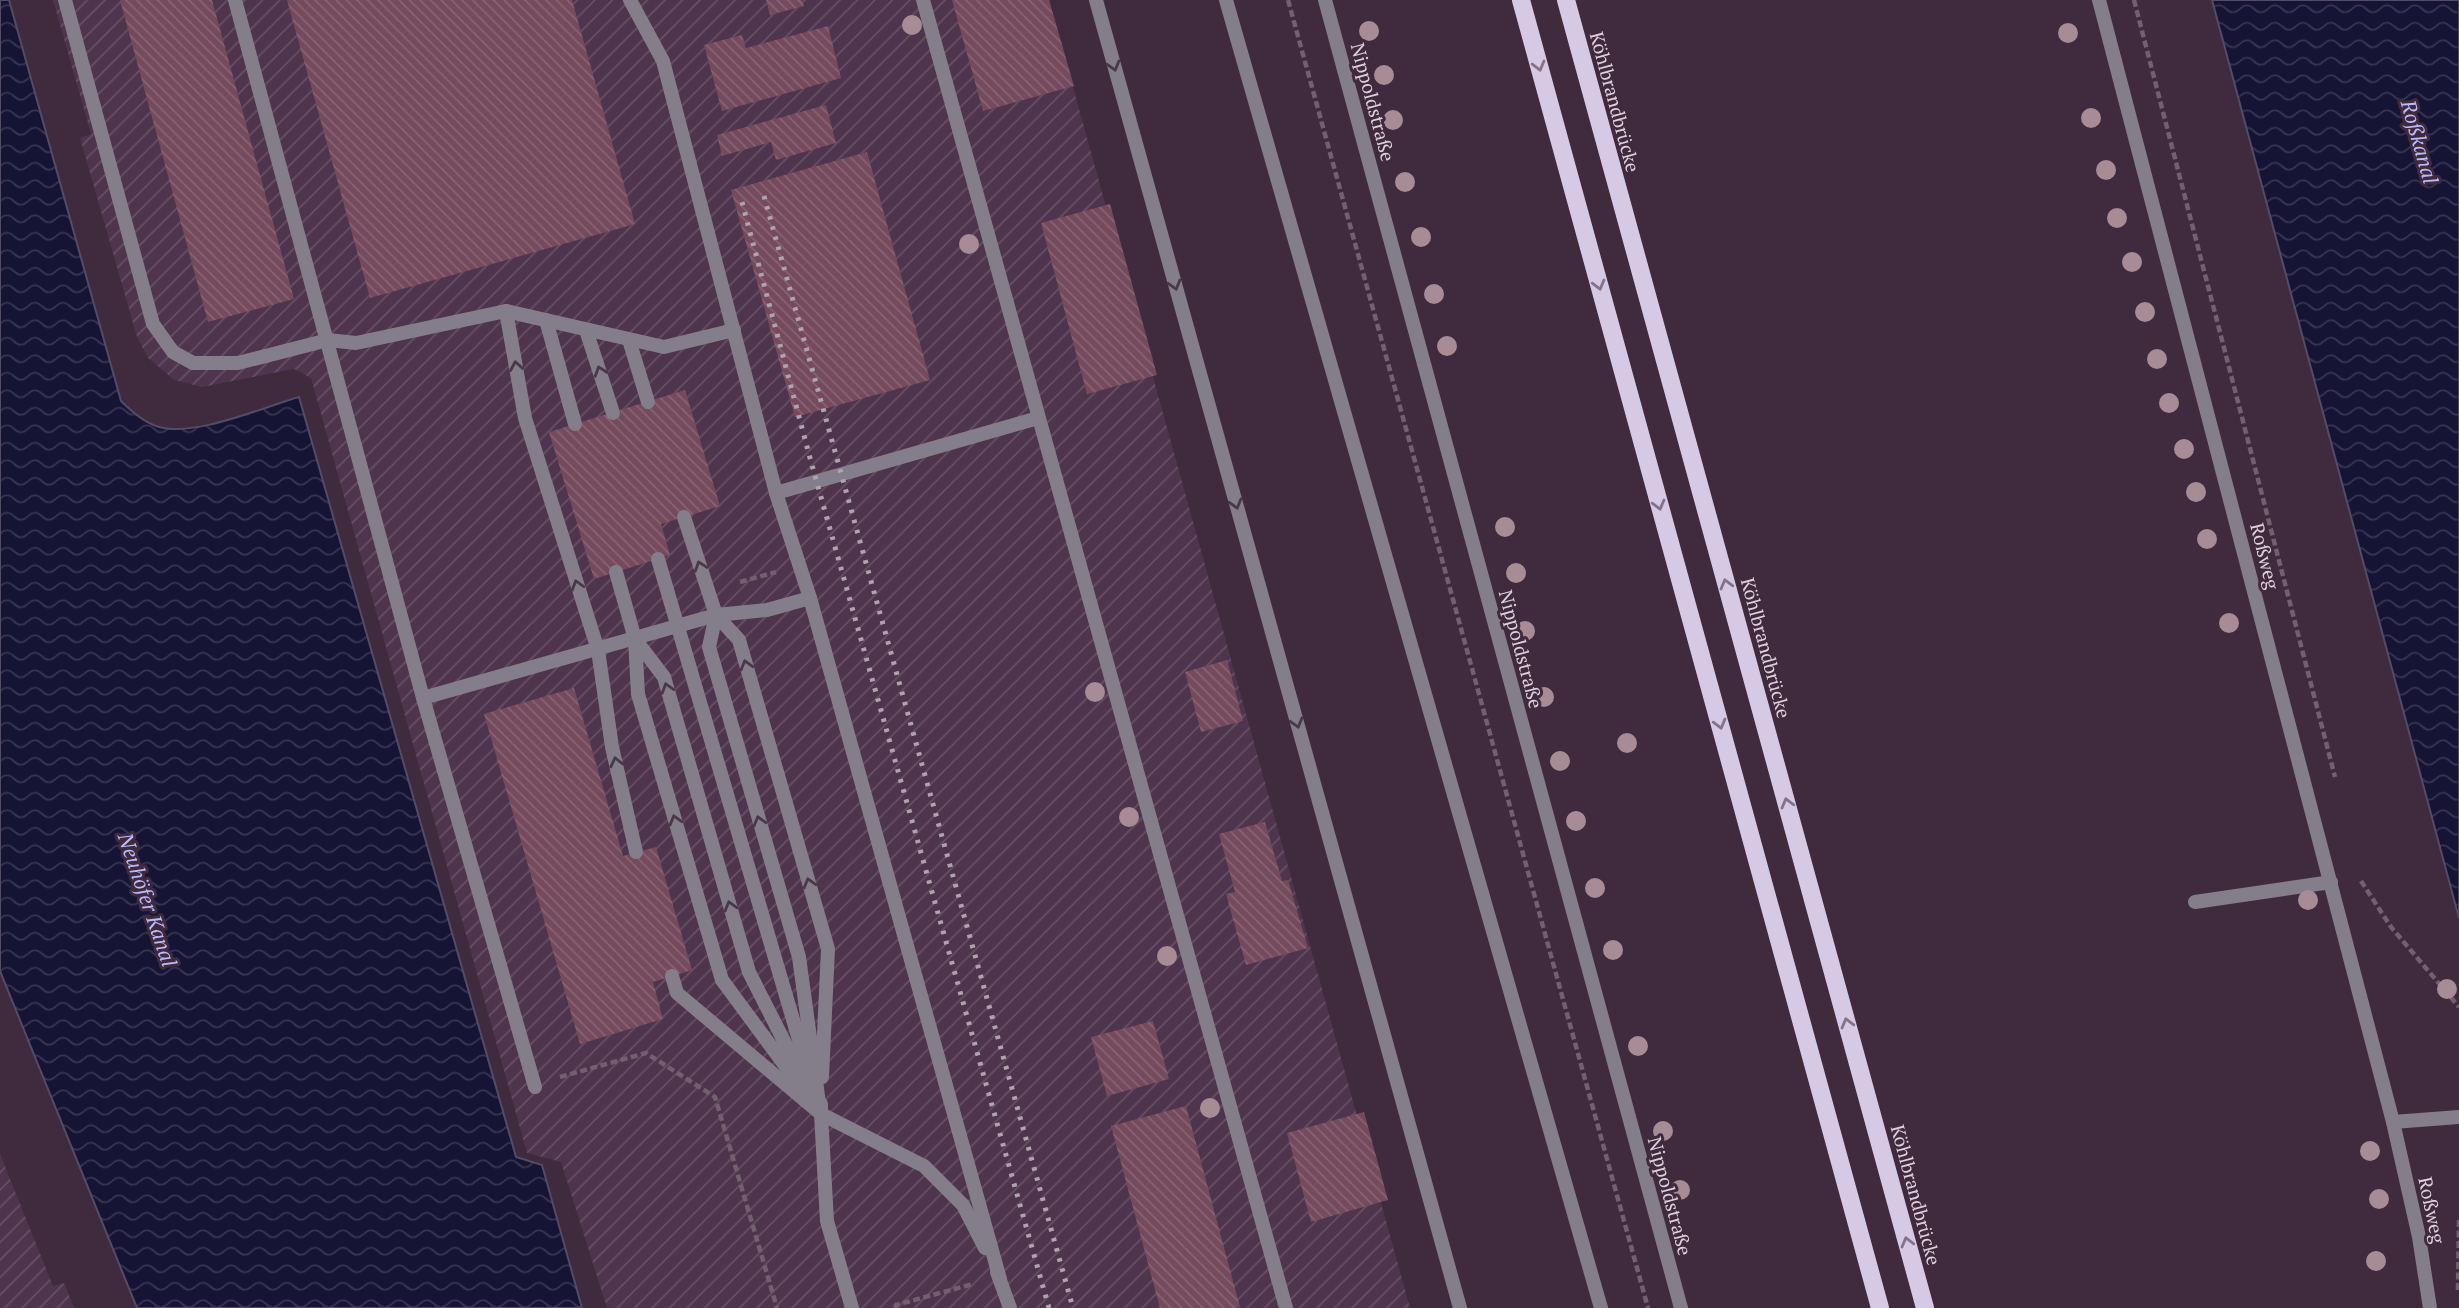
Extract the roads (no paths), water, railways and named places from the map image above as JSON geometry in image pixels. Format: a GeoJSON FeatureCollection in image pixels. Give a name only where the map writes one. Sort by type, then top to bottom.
{"type":"FeatureCollection","features":[{"type":"Feature","properties":{"kind":"main road"},"geometry":{"type":"LineString","coordinates":[[1521,0],[1880,1308]]}},
{"type":"Feature","properties":{"kind":"main road","name":"Köhlbrandbrücke"},"geometry":{"type":"LineString","coordinates":[[1566,0],[1925,1308]]}},
{"type":"Feature","properties":{"kind":"street"},"geometry":{"type":"LineString","coordinates":[[65,0],[153,324],[173,352],[193,363],[238,363],[328,340],[356,343],[506,311],[664,348],[734,330]]}},
{"type":"Feature","properties":{"kind":"street"},"geometry":{"type":"LineString","coordinates":[[235,0],[423,698],[535,1087]]}},
{"type":"Feature","properties":{"kind":"street"},"geometry":{"type":"LineString","coordinates":[[630,0],[663,61],[776,493],[810,598],[1010,1308]]}},
{"type":"Feature","properties":{"kind":"street"},"geometry":{"type":"LineString","coordinates":[[923,0],[1286,1308]]}},
{"type":"Feature","properties":{"kind":"street"},"geometry":{"type":"LineString","coordinates":[[1096,0],[1460,1308]]}},
{"type":"Feature","properties":{"kind":"street"},"geometry":{"type":"LineString","coordinates":[[1226,0],[1601,1308]]}},
{"type":"Feature","properties":{"kind":"street","name":"Nippoldstraße"},"geometry":{"type":"LineString","coordinates":[[1325,0],[1681,1308]]}},
{"type":"Feature","properties":{"kind":"street","name":"Roßweg"},"geometry":{"type":"LineString","coordinates":[[2099,0],[2393,1122],[2419,1237],[2430,1308]]}},
{"type":"Feature","properties":{"kind":"street"},"geometry":{"type":"LineString","coordinates":[[506,311],[525,418],[598,650],[612,747],[636,852]]}},
{"type":"Feature","properties":{"kind":"street"},"geometry":{"type":"LineString","coordinates":[[546,320],[575,425]]}},
{"type":"Feature","properties":{"kind":"street"},"geometry":{"type":"LineString","coordinates":[[586,330],[613,413]]}},
{"type":"Feature","properties":{"kind":"street"},"geometry":{"type":"LineString","coordinates":[[629,340],[649,402]]}},
{"type":"Feature","properties":{"kind":"street"},"geometry":{"type":"LineString","coordinates":[[776,493],[1038,418]]}},
{"type":"Feature","properties":{"kind":"street"},"geometry":{"type":"LineString","coordinates":[[684,517],[716,615],[739,640],[828,949],[821,1114]]}},
{"type":"Feature","properties":{"kind":"street"},"geometry":{"type":"LineString","coordinates":[[658,559],[821,1114]]}},
{"type":"Feature","properties":{"kind":"street"},"geometry":{"type":"LineString","coordinates":[[616,572],[635,639],[638,694],[722,980],[821,1114]]}},
{"type":"Feature","properties":{"kind":"street"},"geometry":{"type":"LineString","coordinates":[[423,698],[716,615],[767,610],[810,598]]}},
{"type":"Feature","properties":{"kind":"street"},"geometry":{"type":"LineString","coordinates":[[716,615],[709,647],[799,957],[821,1114],[827,1221],[852,1308]]}},
{"type":"Feature","properties":{"kind":"street"},"geometry":{"type":"LineString","coordinates":[[635,639],[664,677],[748,972],[821,1114]]}},
{"type":"Feature","properties":{"kind":"street"},"geometry":{"type":"LineString","coordinates":[[2195,902],[2330,882]]}},
{"type":"Feature","properties":{"kind":"street"},"geometry":{"type":"LineString","coordinates":[[672,976],[677,993],[821,1114],[924,1166],[963,1205],[1000,1279]]}},
{"type":"Feature","properties":{"kind":"street"},"geometry":{"type":"LineString","coordinates":[[2393,1122],[2459,1117]]}},
{"type":"Feature","properties":{"kind":"water","name":"Neuhöfer Kanal"},"geometry":{"type":"Polygon","coordinates":[[[0,0],[9,0],[121,401],[146,421],[170,429],[207,425],[299,397],[516,1157],[542,1165],[582,1308],[137,1308],[0,971],[0,0]]]}},
{"type":"Feature","properties":{"kind":"water","name":"Roßkanal"},"geometry":{"type":"Polygon","coordinates":[[[2212,0],[2459,0],[2459,918],[2212,0]]]}},
{"type":"Feature","properties":{"kind":"railway"},"geometry":{"type":"LineString","coordinates":[[764,196],[1073,1308]]}},
{"type":"Feature","properties":{"kind":"railway"},"geometry":{"type":"LineString","coordinates":[[742,202],[810,458],[1049,1308]]}}]}
